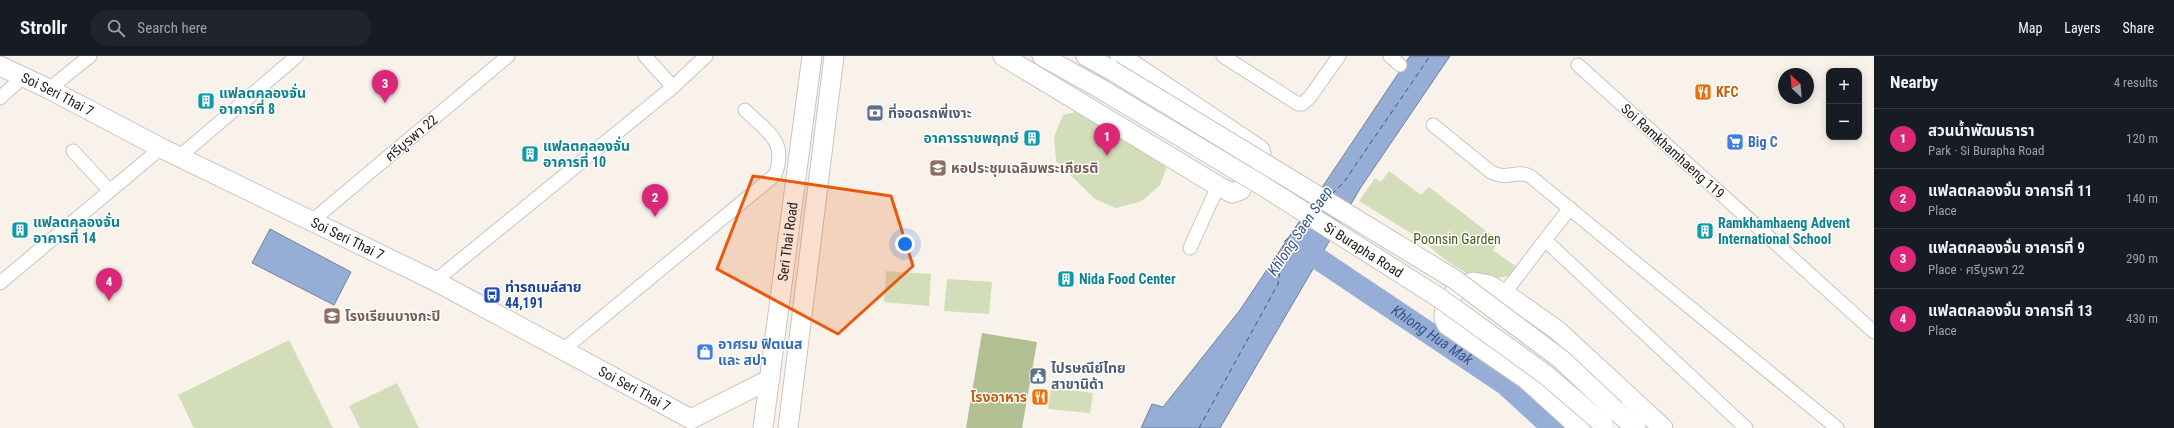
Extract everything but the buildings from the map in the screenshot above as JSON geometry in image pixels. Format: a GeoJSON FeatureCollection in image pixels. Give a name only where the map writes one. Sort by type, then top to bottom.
{"type":"FeatureCollection","features":[{"type":"Feature","properties":{"kind":"street"},"geometry":{"type":"LineString","coordinates":[[49,89],[75,61],[90,56]]}},
{"type":"Feature","properties":{"kind":"street"},"geometry":{"type":"LineString","coordinates":[[179,157],[297,56]]}},
{"type":"Feature","properties":{"kind":"street","name":"ศรีบูรพา 22"},"geometry":{"type":"LineString","coordinates":[[313,220],[508,56]]}},
{"type":"Feature","properties":{"kind":"street"},"geometry":{"type":"LineString","coordinates":[[645,56],[673,86]]}},
{"type":"Feature","properties":{"kind":"street"},"geometry":{"type":"LineString","coordinates":[[435,281],[673,86],[706,56]]}},
{"type":"Feature","properties":{"kind":"street","name":"Seri Thai Road"},"geometry":{"type":"LineString","coordinates":[[762,428],[770,379],[812,56]]}},
{"type":"Feature","properties":{"kind":"street","name":"Seri Thai Road"},"geometry":{"type":"LineString","coordinates":[[788,428],[834,56]]}},
{"type":"Feature","properties":{"kind":"street"},"geometry":{"type":"LineString","coordinates":[[1003,56],[1218,186],[1232,193],[1241,190],[1261,154],[1260,150],[1115,63]]}},
{"type":"Feature","properties":{"kind":"street","name":"Si Burapha Road"},"geometry":{"type":"LineString","coordinates":[[1042,56],[1101,89],[1250,178],[1438,297],[1546,375],[1605,426]]}},
{"type":"Feature","properties":{"kind":"street","name":"Si Burapha Road"},"geometry":{"type":"LineString","coordinates":[[1086,56],[1115,63],[1454,280],[1562,360],[1636,428]]}},
{"type":"Feature","properties":{"kind":"street"},"geometry":{"type":"LineString","coordinates":[[1224,56],[1298,104],[1302,104],[1310,97],[1339,56]]}},
{"type":"Feature","properties":{"kind":"street"},"geometry":{"type":"LineString","coordinates":[[1390,56],[1400,65]]}},
{"type":"Feature","properties":{"kind":"street","name":"Soi Ramkhamhaeng 119"},"geometry":{"type":"LineString","coordinates":[[1578,65],[1874,332]]}},
{"type":"Feature","properties":{"kind":"street","name":"Soi Seri Thai 7"},"geometry":{"type":"LineString","coordinates":[[0,66],[49,89],[179,157],[313,220],[435,281],[564,349],[694,423],[770,379]]}},
{"type":"Feature","properties":{"kind":"street"},"geometry":{"type":"LineString","coordinates":[[0,98],[23,77]]}},
{"type":"Feature","properties":{"kind":"street"},"geometry":{"type":"LineString","coordinates":[[564,349],[774,175],[780,157],[776,141],[745,110]]}},
{"type":"Feature","properties":{"kind":"street"},"geometry":{"type":"LineString","coordinates":[[1433,125],[1491,172],[1500,177],[1525,173],[1530,176],[1837,428]]}},
{"type":"Feature","properties":{"kind":"street"},"geometry":{"type":"LineString","coordinates":[[0,282],[161,148]]}},
{"type":"Feature","properties":{"kind":"street"},"geometry":{"type":"LineString","coordinates":[[73,151],[110,191]]}},
{"type":"Feature","properties":{"kind":"street"},"geometry":{"type":"LineString","coordinates":[[1190,248],[1218,186]]}},
{"type":"Feature","properties":{"kind":"street"},"geometry":{"type":"LineString","coordinates":[[1504,294],[1570,208]]}},
{"type":"Feature","properties":{"kind":"street"},"geometry":{"type":"LineString","coordinates":[[1545,240],[1746,428]]}},
{"type":"Feature","properties":{"kind":"street"},"geometry":{"type":"LineString","coordinates":[[1580,428],[1526,379],[1447,325],[1444,318],[1445,306],[1458,287],[1474,282],[1482,283],[1504,294],[1557,330],[1663,428]]}},
{"type":"Feature","properties":{"kind":"highlighted area"},"geometry":{"type":"Polygon","coordinates":[[[753,176],[891,196],[913,266],[838,334],[717,269],[753,176]]]}},
{"type":"Feature","properties":{"kind":"green space"},"geometry":{"type":"Polygon","coordinates":[[[1079,111],[1156,152],[1166,168],[1160,185],[1142,201],[1116,208],[1095,199],[1056,161],[1054,137],[1063,115],[1079,111]]]}},
{"type":"Feature","properties":{"kind":"green space","name":"Poonsin Garden"},"geometry":{"type":"Polygon","coordinates":[[[1389,171],[1421,195],[1429,187],[1499,241],[1493,250],[1518,268],[1511,276],[1495,278],[1466,273],[1444,259],[1422,240],[1359,201],[1375,178],[1381,182],[1389,171]]]}},
{"type":"Feature","properties":{"kind":"green space"},"geometry":{"type":"Polygon","coordinates":[[[886,271],[931,274],[929,306],[884,302],[886,271]]]}},
{"type":"Feature","properties":{"kind":"green space"},"geometry":{"type":"Polygon","coordinates":[[[947,279],[992,282],[989,314],[944,311],[947,279]]]}},
{"type":"Feature","properties":{"kind":"green space"},"geometry":{"type":"Polygon","coordinates":[[[982,333],[1037,342],[1022,428],[966,428],[982,333]]]}},
{"type":"Feature","properties":{"kind":"green space"},"geometry":{"type":"Polygon","coordinates":[[[289,340],[333,428],[194,428],[178,395],[289,340]]]}},
{"type":"Feature","properties":{"kind":"green space"},"geometry":{"type":"Polygon","coordinates":[[[397,383],[419,428],[360,428],[349,406],[397,383]]]}},
{"type":"Feature","properties":{"kind":"green space"},"geometry":{"type":"Polygon","coordinates":[[[1051,388],[1093,393],[1090,413],[1048,409],[1051,388]]]}},
{"type":"Feature","properties":{"kind":"water","name":"Khlong Saen Saep"},"geometry":{"type":"Polygon","coordinates":[[[1410,56],[1450,56],[1361,187],[1220,428],[1141,428],[1152,404],[1163,407],[1240,310],[1410,56]]]}},
{"type":"Feature","properties":{"kind":"water"},"geometry":{"type":"Polygon","coordinates":[[[270,229],[351,272],[334,305],[252,263],[270,229]]]}},
{"type":"Feature","properties":{"kind":"waterway","name":"Khlong Hua Mak"},"geometry":{"type":"LineString","coordinates":[[1305,250],[1505,384],[1553,428]]}},
{"type":"Feature","properties":{"kind":"ferry route"},"geometry":{"type":"LineString","coordinates":[[1332,194],[1344,182],[1430,56]]}},
{"type":"Feature","properties":{"kind":"ferry route"},"geometry":{"type":"LineString","coordinates":[[1199,428],[1278,284],[1284,242],[1303,223]]}},
{"type":"Feature","properties":{"kind":"place","name":"KFC"},"geometry":{"type":"Point","coordinates":[1703,92]}},
{"type":"Feature","properties":{"kind":"place","name":"แฟลตคลองจั่น อาคารที่ 8"},"geometry":{"type":"Point","coordinates":[206,101]}},
{"type":"Feature","properties":{"kind":"place","name":"แฟลตคลองจั่น อาคารที่ 9"},"geometry":{"type":"Point","coordinates":[385,103]}},
{"type":"Feature","properties":{"kind":"place","name":"ที่จอดรถพี่เงาะ"},"geometry":{"type":"Point","coordinates":[875,113]}},
{"type":"Feature","properties":{"kind":"place","name":"อาคารราชพฤกษ์"},"geometry":{"type":"Point","coordinates":[1032,138]}},
{"type":"Feature","properties":{"kind":"place","name":"Big C"},"geometry":{"type":"Point","coordinates":[1735,142]}},
{"type":"Feature","properties":{"kind":"place","name":"แฟลตคลองจั่น อาคารที่ 10"},"geometry":{"type":"Point","coordinates":[530,154]}},
{"type":"Feature","properties":{"kind":"place","name":"สวนน้ำพัฒนธารา"},"geometry":{"type":"Point","coordinates":[1107,156]}},
{"type":"Feature","properties":{"kind":"place","name":"หอประชุมเฉลิมพระเกียรติ"},"geometry":{"type":"Point","coordinates":[938,168]}},
{"type":"Feature","properties":{"kind":"place","name":"แฟลตคลองจั่น อาคารที่ 11"},"geometry":{"type":"Point","coordinates":[655,217]}},
{"type":"Feature","properties":{"kind":"place","name":"แฟลตคลองจั่น อาคารที่ 14"},"geometry":{"type":"Point","coordinates":[20,230]}},
{"type":"Feature","properties":{"kind":"place","name":"Ramkhamhaeng Advent International School"},"geometry":{"type":"Point","coordinates":[1705,231]}},
{"type":"Feature","properties":{"kind":"place","name":"Nida Food Center"},"geometry":{"type":"Point","coordinates":[1066,279]}},
{"type":"Feature","properties":{"kind":"place","name":"ท่ารถเมล์สาย 44,191"},"geometry":{"type":"Point","coordinates":[492,295]}},
{"type":"Feature","properties":{"kind":"place","name":"แฟลตคลองจั่น อาคารที่ 13"},"geometry":{"type":"Point","coordinates":[109,301]}},
{"type":"Feature","properties":{"kind":"place","name":"โรงเรียนบางกะปิ"},"geometry":{"type":"Point","coordinates":[332,316]}},
{"type":"Feature","properties":{"kind":"place","name":"อาศรม ฟิตเนส และ สปา"},"geometry":{"type":"Point","coordinates":[705,352]}},
{"type":"Feature","properties":{"kind":"place","name":"ไปรษณีย์ไทย สาขานิด้า"},"geometry":{"type":"Point","coordinates":[1038,376]}},
{"type":"Feature","properties":{"kind":"place","name":"โรงอาหาร"},"geometry":{"type":"Point","coordinates":[1040,397]}}]}
